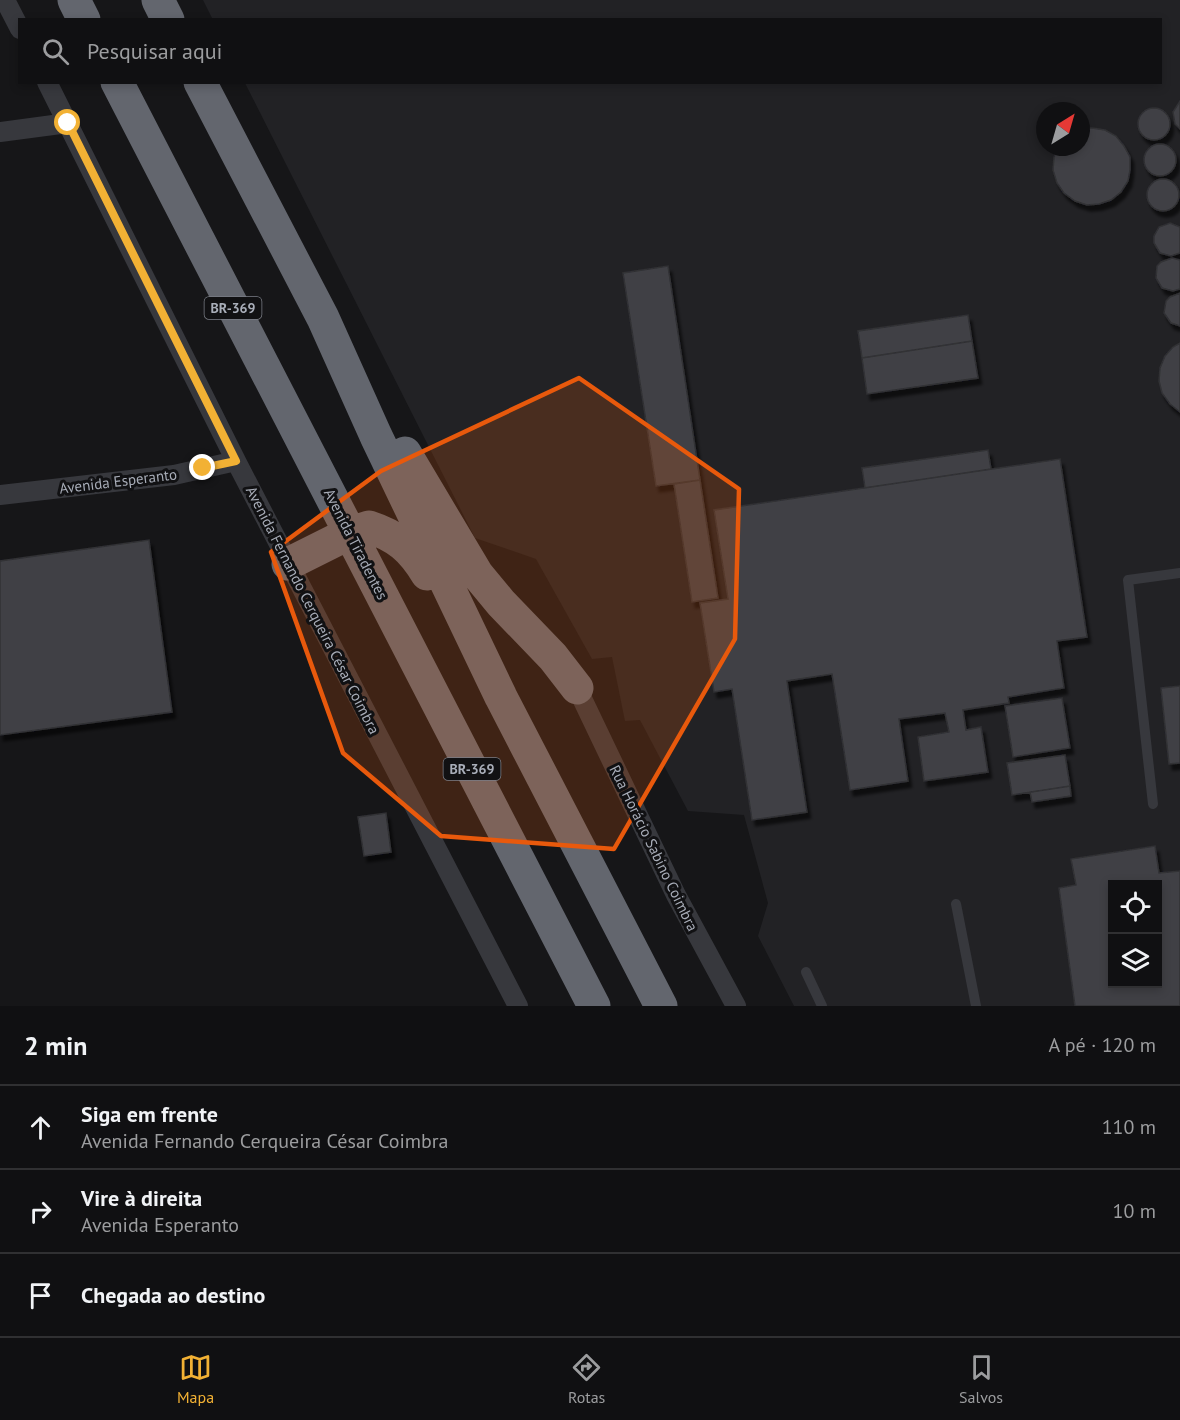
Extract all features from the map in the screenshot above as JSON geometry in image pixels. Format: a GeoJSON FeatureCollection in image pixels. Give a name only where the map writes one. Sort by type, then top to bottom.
{"type":"FeatureCollection","features":[{"type":"Feature","properties":{"kind":"highway"},"geometry":{"type":"LineString","coordinates":[[74,0],[83,18]]}},
{"type":"Feature","properties":{"kind":"highway"},"geometry":{"type":"LineString","coordinates":[[158,0],[167,18]]}},
{"type":"Feature","properties":{"kind":"highway","name":"Avenida Tiradentes"},"geometry":{"type":"LineString","coordinates":[[118,84],[594,1006]]}},
{"type":"Feature","properties":{"kind":"highway"},"geometry":{"type":"LineString","coordinates":[[201,84],[342,358],[376,436],[501,697],[661,1006]]}},
{"type":"Feature","properties":{"kind":"highway"},"geometry":{"type":"LineString","coordinates":[[342,358],[388,424],[477,574],[501,603],[553,657],[577,688]]}},
{"type":"Feature","properties":{"kind":"highway"},"geometry":{"type":"LineString","coordinates":[[288,564],[350,533],[369,527],[399,540],[420,562],[501,697]]}},
{"type":"Feature","properties":{"kind":"street"},"geometry":{"type":"LineString","coordinates":[[5,0],[18,25]]}},
{"type":"Feature","properties":{"kind":"street","name":"Avenida Fernando Cerqueira César Coimbra"},"geometry":{"type":"LineString","coordinates":[[48,84],[288,564],[518,1006]]}},
{"type":"Feature","properties":{"kind":"street"},"geometry":{"type":"LineString","coordinates":[[0,132],[68,123]]}},
{"type":"Feature","properties":{"kind":"street","name":"Avenida Esperanto"},"geometry":{"type":"LineString","coordinates":[[0,495],[174,475],[236,461]]}},
{"type":"Feature","properties":{"kind":"street","name":"Rua Horácio Sabino Coimbra"},"geometry":{"type":"LineString","coordinates":[[577,688],[676,896],[736,1006]]}},
{"type":"Feature","properties":{"kind":"lane"},"geometry":{"type":"LineString","coordinates":[[1153,804],[1128,580],[1180,573]]}},
{"type":"Feature","properties":{"kind":"lane"},"geometry":{"type":"LineString","coordinates":[[956,904],[976,1006]]}},
{"type":"Feature","properties":{"kind":"lane"},"geometry":{"type":"LineString","coordinates":[[806,972],[822,1006]]}},
{"type":"Feature","properties":{"kind":"highlighted area"},"geometry":{"type":"Polygon","coordinates":[[[579,378],[739,489],[735,639],[614,849],[441,836],[343,753],[271,552],[381,471],[579,378]]]}},
{"type":"Feature","properties":{"kind":"shaded area"},"geometry":{"type":"Polygon","coordinates":[[[203,0],[1180,0],[1180,1006],[794,1006],[758,936],[768,903],[744,815],[688,811],[640,720],[625,721],[612,657],[592,659],[536,559],[475,538],[246,84],[1162,84],[1162,18],[212,18],[203,0]]]}},
{"type":"Feature","properties":{"kind":"building"},"geometry":{"type":"Polygon","coordinates":[[[1180,101],[1180,129],[1175,124],[1173,112],[1180,101]]]}},
{"type":"Feature","properties":{"kind":"building"},"geometry":{"type":"Polygon","coordinates":[[[1154,108],[1166,112],[1170,124],[1166,136],[1154,140],[1142,136],[1138,124],[1142,112],[1154,108]]]}},
{"type":"Feature","properties":{"kind":"building"},"geometry":{"type":"Polygon","coordinates":[[[1090,128],[1105,130],[1116,136],[1130,157],[1130,170],[1128,181],[1121,192],[1111,200],[1087,205],[1075,201],[1064,193],[1057,183],[1053,170],[1054,156],[1090,156],[1090,128]]]}},
{"type":"Feature","properties":{"kind":"building"},"geometry":{"type":"Polygon","coordinates":[[[1160,144],[1172,148],[1176,160],[1172,172],[1160,176],[1148,172],[1144,160],[1148,148],[1160,144]]]}},
{"type":"Feature","properties":{"kind":"building"},"geometry":{"type":"Polygon","coordinates":[[[1163,179],[1175,183],[1179,195],[1175,207],[1163,211],[1151,207],[1147,195],[1151,183],[1163,179]]]}},
{"type":"Feature","properties":{"kind":"building"},"geometry":{"type":"Polygon","coordinates":[[[1170,223],[1180,227],[1180,253],[1171,256],[1160,253],[1154,243],[1154,236],[1159,227],[1170,223]]]}},
{"type":"Feature","properties":{"kind":"building"},"geometry":{"type":"Polygon","coordinates":[[[1172,258],[1180,260],[1180,289],[1173,291],[1162,288],[1156,278],[1157,266],[1172,258]]]}},
{"type":"Feature","properties":{"kind":"building"},"geometry":{"type":"Polygon","coordinates":[[[668,266],[700,480],[656,486],[623,273],[668,266]]]}},
{"type":"Feature","properties":{"kind":"building"},"geometry":{"type":"Polygon","coordinates":[[[1180,293],[1180,326],[1171,323],[1164,313],[1166,301],[1180,293]]]}},
{"type":"Feature","properties":{"kind":"building"},"geometry":{"type":"Polygon","coordinates":[[[968,315],[972,341],[862,358],[858,331],[968,315]]]}},
{"type":"Feature","properties":{"kind":"building"},"geometry":{"type":"Polygon","coordinates":[[[972,341],[978,378],[867,394],[862,358],[972,341]]]}},
{"type":"Feature","properties":{"kind":"building"},"geometry":{"type":"Polygon","coordinates":[[[1180,343],[1180,412],[1162,393],[1159,381],[1160,368],[1165,356],[1180,343]]]}},
{"type":"Feature","properties":{"kind":"building"},"geometry":{"type":"Polygon","coordinates":[[[988,450],[991,469],[865,488],[862,468],[988,450]]]}},
{"type":"Feature","properties":{"kind":"building"},"geometry":{"type":"Polygon","coordinates":[[[1060,459],[1087,637],[1057,641],[1064,688],[1008,697],[1009,703],[963,710],[966,730],[981,727],[988,772],[924,781],[918,737],[949,732],[945,713],[899,719],[908,781],[850,790],[832,674],[787,681],[807,812],[752,820],[732,689],[714,692],[700,603],[728,599],[714,510],[1060,459]]]}},
{"type":"Feature","properties":{"kind":"building"},"geometry":{"type":"Polygon","coordinates":[[[700,480],[718,598],[692,602],[674,484],[700,480]]]}},
{"type":"Feature","properties":{"kind":"building"},"geometry":{"type":"Polygon","coordinates":[[[149,540],[172,712],[0,735],[0,561],[149,540]]]}},
{"type":"Feature","properties":{"kind":"building"},"geometry":{"type":"Polygon","coordinates":[[[1180,686],[1180,763],[1169,764],[1161,688],[1180,686]]]}},
{"type":"Feature","properties":{"kind":"building"},"geometry":{"type":"Polygon","coordinates":[[[1062,698],[1070,748],[1013,757],[1005,706],[1062,698]]]}},
{"type":"Feature","properties":{"kind":"building"},"geometry":{"type":"Polygon","coordinates":[[[1065,755],[1070,786],[1012,795],[1007,763],[1065,755]]]}},
{"type":"Feature","properties":{"kind":"building"},"geometry":{"type":"Polygon","coordinates":[[[1070,786],[1071,796],[1032,802],[1030,792],[1070,786]]]}},
{"type":"Feature","properties":{"kind":"building"},"geometry":{"type":"Polygon","coordinates":[[[386,813],[391,852],[364,856],[358,817],[386,813]]]}},
{"type":"Feature","properties":{"kind":"building"},"geometry":{"type":"Polygon","coordinates":[[[1155,846],[1159,873],[1180,871],[1180,1006],[1075,1006],[1059,888],[1076,885],[1071,859],[1155,846]]]}},
{"type":"Feature","properties":{"kind":"route"},"geometry":{"type":"LineString","coordinates":[[68,123],[236,461],[203,468]]}}]}
